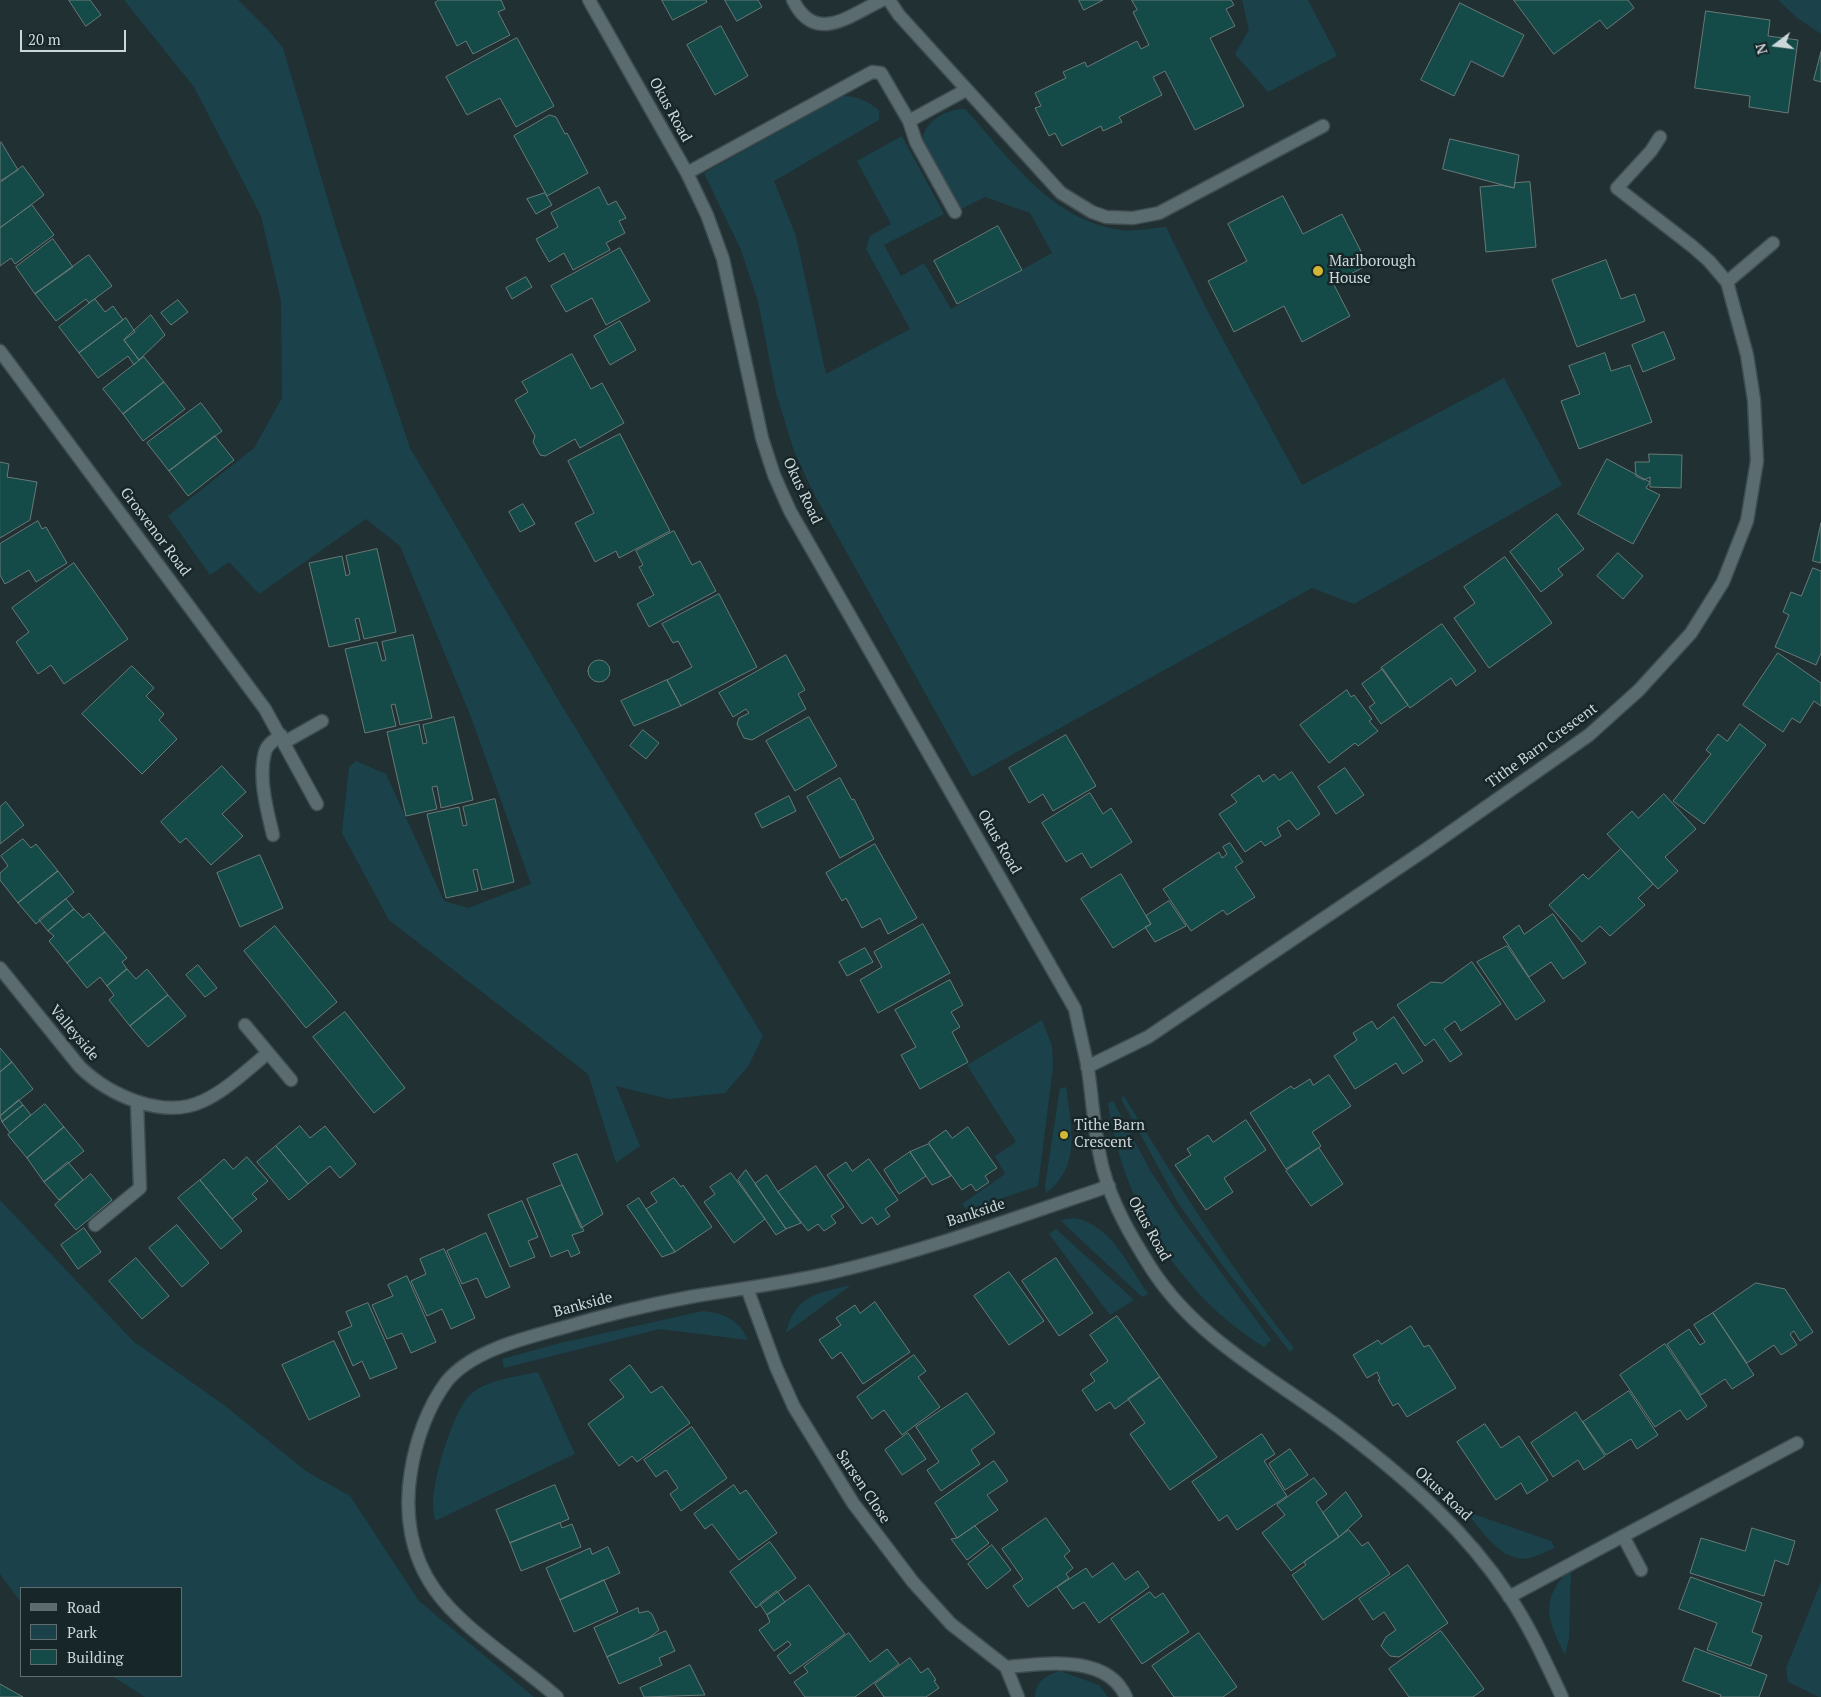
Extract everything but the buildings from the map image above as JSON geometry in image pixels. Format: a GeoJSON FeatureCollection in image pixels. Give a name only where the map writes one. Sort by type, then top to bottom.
{"type":"FeatureCollection","features":[{"type":"Feature","properties":{"kind":"street","name":"Okus Road"},"geometry":{"type":"LineString","coordinates":[[589,0],[687,173],[707,216],[723,259],[762,438],[777,482],[795,520],[1075,1009],[1087,1067],[1094,1124],[1103,1169],[1120,1213],[1152,1268],[1181,1308],[1209,1334],[1349,1434],[1404,1479],[1447,1518],[1474,1548],[1510,1597],[1562,1697]]}},
{"type":"Feature","properties":{"kind":"street"},"geometry":{"type":"LineString","coordinates":[[793,0],[798,11],[810,22],[824,25],[836,22],[882,0]]}},
{"type":"Feature","properties":{"kind":"street"},"geometry":{"type":"LineString","coordinates":[[889,0],[899,15],[1061,193],[1092,212],[1120,219],[1140,217],[1172,208],[1323,126]]}},
{"type":"Feature","properties":{"kind":"street"},"geometry":{"type":"LineString","coordinates":[[687,173],[872,72],[880,73],[909,121],[916,142],[954,212]]}},
{"type":"Feature","properties":{"kind":"street"},"geometry":{"type":"LineString","coordinates":[[909,121],[966,90]]}},
{"type":"Feature","properties":{"kind":"street","name":"Tithe Barn Crescent"},"geometry":{"type":"LineString","coordinates":[[1087,1067],[1148,1037],[1425,850],[1589,735],[1639,690],[1691,633],[1723,582],[1747,521],[1757,461],[1754,400],[1747,355],[1727,282],[1709,260],[1617,188],[1651,151],[1660,137]]}},
{"type":"Feature","properties":{"kind":"street"},"geometry":{"type":"LineString","coordinates":[[1727,282],[1773,243]]}},
{"type":"Feature","properties":{"kind":"street","name":"Grosvenor Road"},"geometry":{"type":"LineString","coordinates":[[0,351],[265,708],[283,738],[317,804]]}},
{"type":"Feature","properties":{"kind":"street"},"geometry":{"type":"LineString","coordinates":[[273,834],[266,806],[264,760],[268,746],[322,721]]}},
{"type":"Feature","properties":{"kind":"street","name":"Valleyside"},"geometry":{"type":"LineString","coordinates":[[0,968],[86,1074],[108,1090],[138,1102],[169,1106],[202,1102],[268,1053]]}},
{"type":"Feature","properties":{"kind":"street"},"geometry":{"type":"LineString","coordinates":[[245,1025],[290,1080]]}},
{"type":"Feature","properties":{"kind":"street"},"geometry":{"type":"LineString","coordinates":[[95,1225],[140,1188],[138,1102]]}},
{"type":"Feature","properties":{"kind":"street","name":"Bankside"},"geometry":{"type":"LineString","coordinates":[[557,1697],[451,1610],[434,1589],[420,1562],[409,1529],[407,1495],[414,1452],[429,1411],[448,1380],[478,1357],[507,1344],[610,1314],[832,1273],[881,1260],[1109,1186]]}},
{"type":"Feature","properties":{"kind":"street","name":"Sarsen Close"},"geometry":{"type":"LineString","coordinates":[[747,1288],[776,1367],[794,1407],[853,1503],[906,1574],[951,1624],[1006,1667]]}},
{"type":"Feature","properties":{"kind":"street"},"geometry":{"type":"LineString","coordinates":[[1510,1597],[1797,1442]]}},
{"type":"Feature","properties":{"kind":"street"},"geometry":{"type":"LineString","coordinates":[[1623,1536],[1641,1570]]}},
{"type":"Feature","properties":{"kind":"street"},"geometry":{"type":"LineString","coordinates":[[1018,1697],[1006,1667],[1050,1663],[1085,1667],[1105,1674],[1122,1689],[1126,1697]]}},
{"type":"Feature","properties":{"kind":"green space"},"geometry":{"type":"Polygon","coordinates":[[[124,0],[238,0],[283,48],[338,234],[410,448],[556,696],[763,1036],[749,1065],[725,1093],[669,1099],[616,1086],[640,1146],[616,1163],[588,1074],[389,920],[342,833],[349,767],[356,761],[386,774],[444,901],[468,908],[531,884],[471,717],[400,546],[366,519],[259,594],[229,562],[210,575],[168,516],[254,448],[282,398],[281,301],[261,216],[194,87],[124,0]]]}},
{"type":"Feature","properties":{"kind":"green space"},"geometry":{"type":"Polygon","coordinates":[[[1242,0],[1308,0],[1337,56],[1268,92],[1235,54],[1249,30],[1242,0]]]}},
{"type":"Feature","properties":{"kind":"green space"},"geometry":{"type":"Polygon","coordinates":[[[1778,0],[1821,0],[1821,34],[1796,17],[1778,0]]]}},
{"type":"Feature","properties":{"kind":"green space"},"geometry":{"type":"Polygon","coordinates":[[[843,96],[858,98],[875,107],[879,110],[879,120],[774,181],[796,236],[826,374],[910,329],[866,249],[870,236],[891,224],[857,161],[902,136],[944,214],[884,245],[901,276],[924,263],[951,309],[1052,253],[1030,213],[985,197],[961,209],[922,141],[927,128],[937,118],[950,111],[965,109],[1033,184],[1073,214],[1096,224],[1121,230],[1166,227],[1208,312],[1302,485],[1504,378],[1562,485],[1354,604],[1312,588],[972,777],[813,492],[794,451],[776,393],[758,301],[741,250],[704,173],[843,96]]]}},
{"type":"Feature","properties":{"kind":"green space"},"geometry":{"type":"Polygon","coordinates":[[[1042,1020],[1052,1046],[1053,1066],[1038,1186],[967,1210],[962,1204],[1005,1174],[995,1156],[1016,1142],[967,1065],[1042,1020]]]}},
{"type":"Feature","properties":{"kind":"green space"},"geometry":{"type":"Polygon","coordinates":[[[1066,1087],[1071,1130],[1069,1158],[1065,1171],[1057,1183],[1046,1193],[1045,1186],[1060,1088],[1066,1087]]]}},
{"type":"Feature","properties":{"kind":"green space"},"geometry":{"type":"Polygon","coordinates":[[[1124,1096],[1205,1225],[1248,1287],[1294,1348],[1290,1352],[1223,1266],[1178,1203],[1121,1099],[1124,1096]]]}},
{"type":"Feature","properties":{"kind":"green space"},"geometry":{"type":"Polygon","coordinates":[[[1113,1101],[1150,1170],[1183,1221],[1271,1340],[1264,1347],[1233,1325],[1206,1300],[1181,1273],[1159,1242],[1141,1210],[1126,1175],[1115,1140],[1108,1103],[1113,1101]]]}},
{"type":"Feature","properties":{"kind":"green space"},"geometry":{"type":"Polygon","coordinates":[[[0,1200],[133,1341],[224,1405],[306,1471],[350,1496],[419,1601],[534,1697],[145,1697],[114,1677],[182,1677],[182,1587],[20,1587],[20,1602],[0,1574],[0,1200]]]}},
{"type":"Feature","properties":{"kind":"green space"},"geometry":{"type":"Polygon","coordinates":[[[1075,1218],[1088,1222],[1109,1238],[1126,1259],[1148,1294],[1142,1297],[1060,1220],[1075,1218]]]}},
{"type":"Feature","properties":{"kind":"green space"},"geometry":{"type":"Polygon","coordinates":[[[1056,1229],[1134,1300],[1110,1315],[1049,1234],[1056,1229]]]}},
{"type":"Feature","properties":{"kind":"green space"},"geometry":{"type":"Polygon","coordinates":[[[851,1285],[786,1333],[790,1320],[802,1303],[818,1294],[851,1285]]]}},
{"type":"Feature","properties":{"kind":"green space"},"geometry":{"type":"Polygon","coordinates":[[[703,1311],[730,1319],[740,1327],[748,1340],[660,1329],[504,1368],[502,1359],[560,1343],[703,1311]]]}},
{"type":"Feature","properties":{"kind":"green space"},"geometry":{"type":"Polygon","coordinates":[[[538,1372],[575,1454],[435,1521],[434,1491],[441,1461],[458,1413],[465,1401],[479,1388],[504,1379],[538,1372]]]}},
{"type":"Feature","properties":{"kind":"green space"},"geometry":{"type":"Polygon","coordinates":[[[1465,1511],[1551,1541],[1555,1548],[1529,1558],[1510,1556],[1492,1543],[1465,1511]]]}},
{"type":"Feature","properties":{"kind":"green space"},"geometry":{"type":"Polygon","coordinates":[[[1571,1568],[1569,1638],[1565,1655],[1554,1630],[1549,1610],[1554,1590],[1571,1568]]]}},
{"type":"Feature","properties":{"kind":"green space"},"geometry":{"type":"Polygon","coordinates":[[[1821,1582],[1821,1697],[1819,1697],[1788,1682],[1786,1668],[1821,1582]]]}},
{"type":"Feature","properties":{"kind":"green space"},"geometry":{"type":"Polygon","coordinates":[[[1060,1671],[1099,1685],[1108,1697],[1035,1697],[1039,1683],[1060,1671]]]}},
{"type":"Feature","properties":{"kind":"place","name":"Marlborough House"},"geometry":{"type":"Point","coordinates":[1318,271]}},
{"type":"Feature","properties":{"kind":"place","name":"Tithe Barn Crescent"},"geometry":{"type":"Point","coordinates":[1064,1135]}}]}
